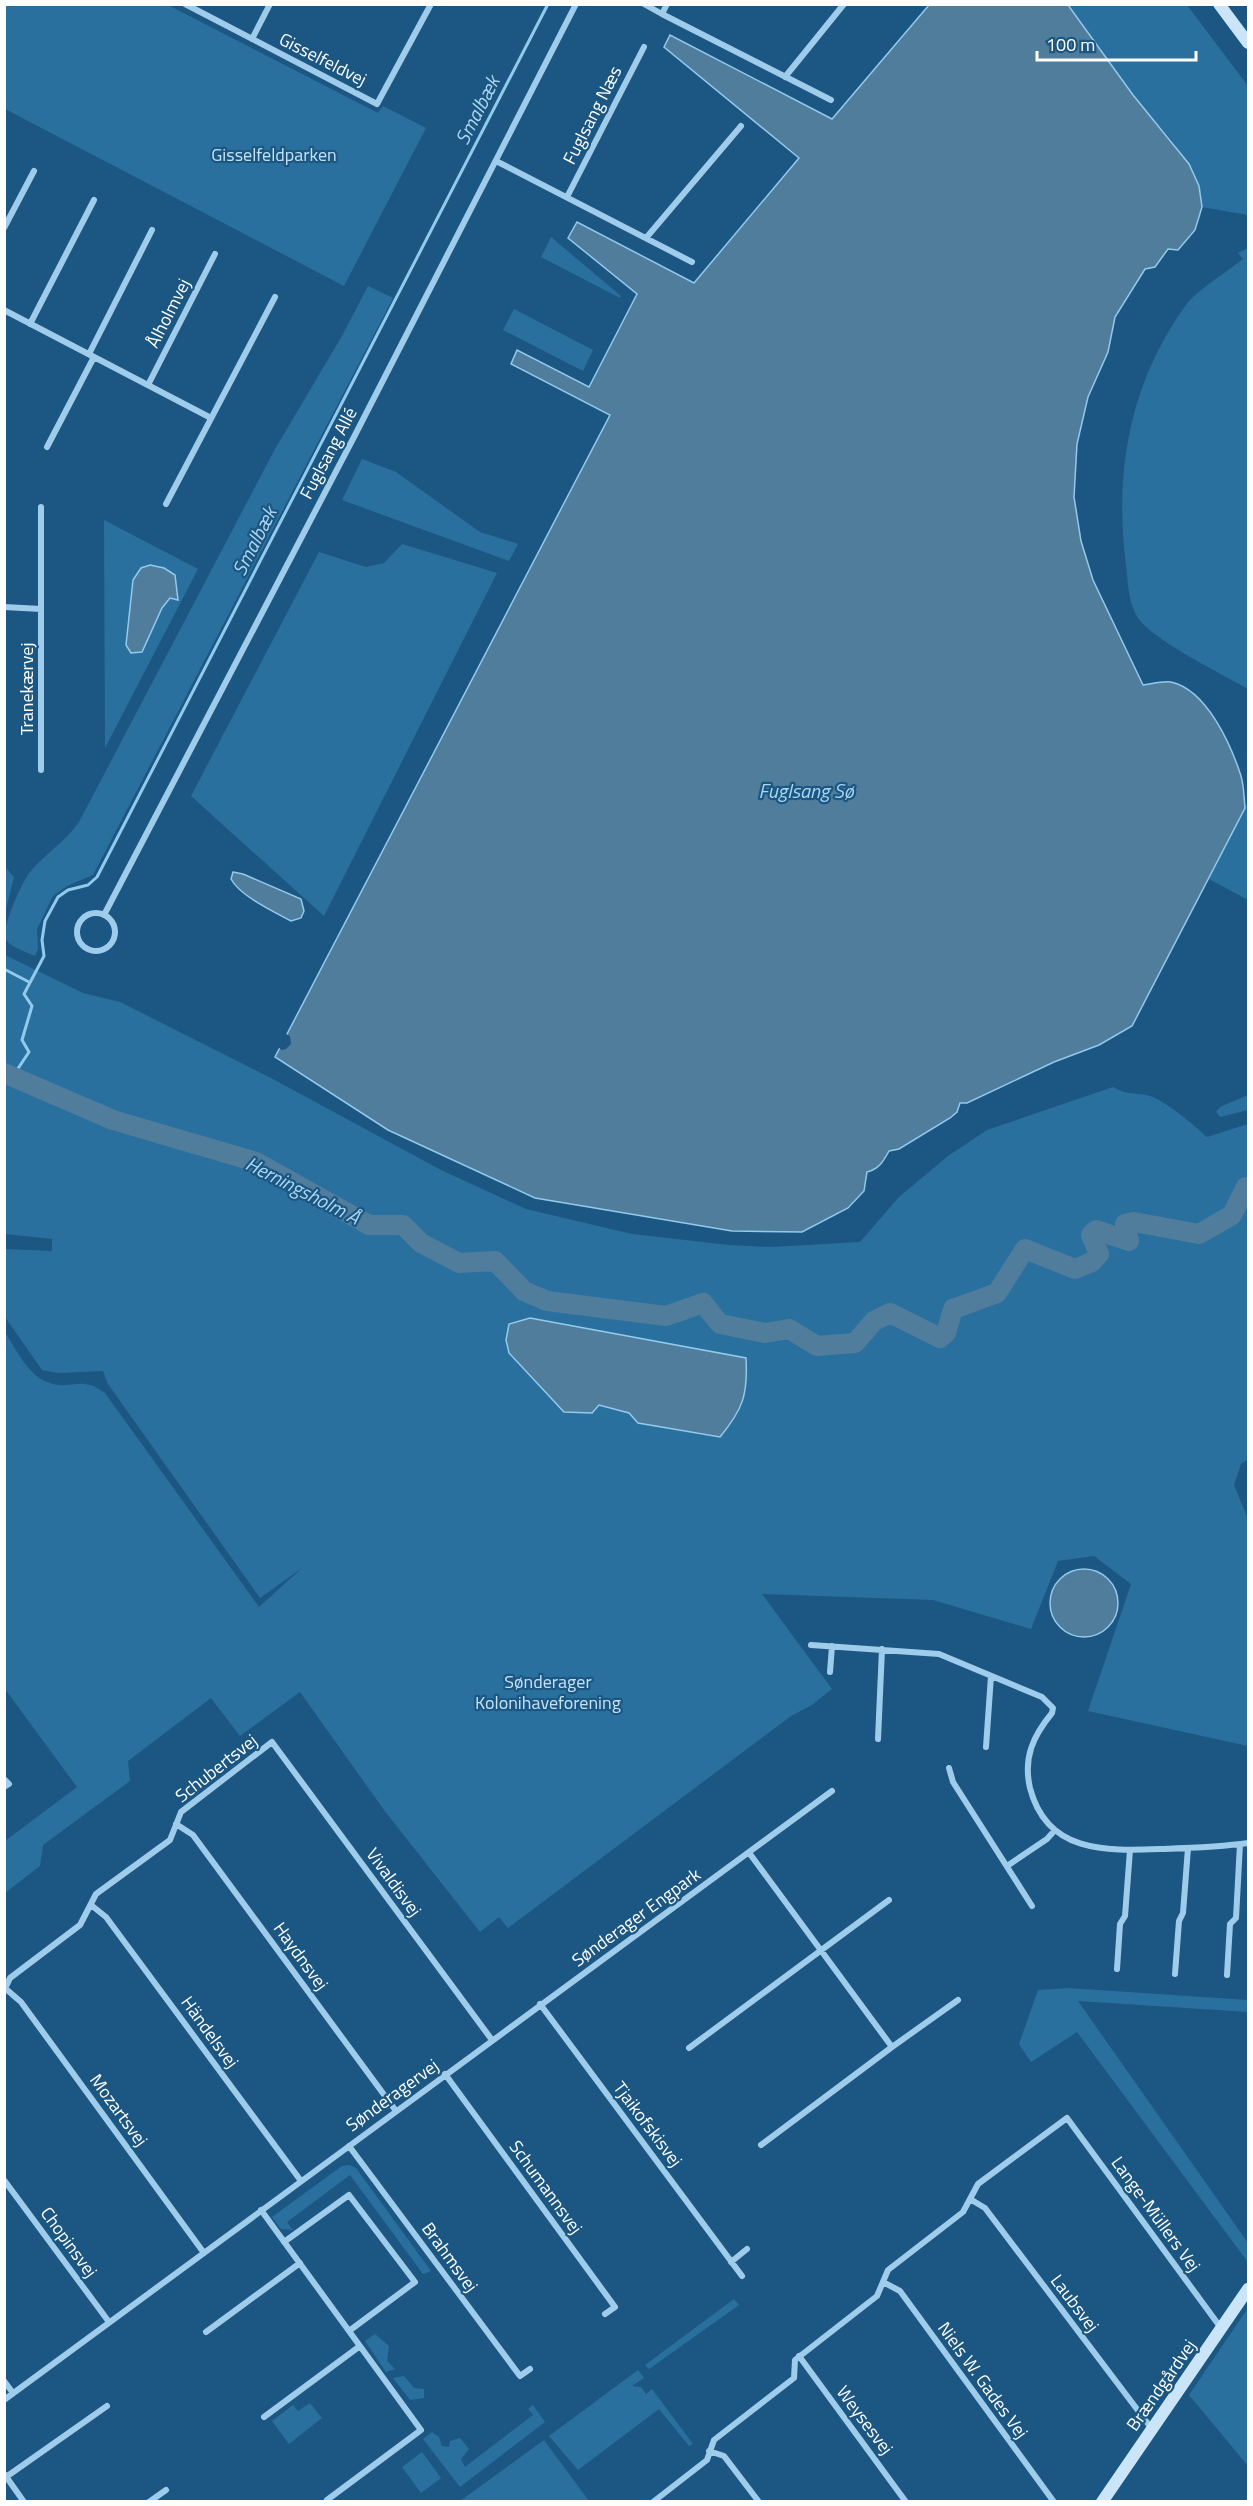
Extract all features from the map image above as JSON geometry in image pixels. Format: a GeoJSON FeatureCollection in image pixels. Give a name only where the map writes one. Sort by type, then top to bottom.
{"type":"FeatureCollection","features":[{"type":"Feature","properties":{"kind":"street","name":"Gisselfeldvej"},"geometry":{"type":"LineString","coordinates":[[185,4],[377,104],[431,4]]}},
{"type":"Feature","properties":{"kind":"street","name":"Gisselfeldvej"},"geometry":{"type":"LineString","coordinates":[[252,39],[270,4]]}},
{"type":"Feature","properties":{"kind":"street","name":"Fuglsang Allé"},"geometry":{"type":"LineString","coordinates":[[104,915],[576,4]]}},
{"type":"Feature","properties":{"kind":"street"},"geometry":{"type":"LineString","coordinates":[[644,4],[831,100]]}},
{"type":"Feature","properties":{"kind":"street"},"geometry":{"type":"LineString","coordinates":[[662,14],[667,4]]}},
{"type":"Feature","properties":{"kind":"street"},"geometry":{"type":"LineString","coordinates":[[785,77],[844,4]]}},
{"type":"Feature","properties":{"kind":"street"},"geometry":{"type":"LineString","coordinates":[[1219,4],[1248,43]]}},
{"type":"Feature","properties":{"kind":"street","name":"Fuglsang Næs"},"geometry":{"type":"LineString","coordinates":[[567,197],[644,47]]}},
{"type":"Feature","properties":{"kind":"street"},"geometry":{"type":"LineString","coordinates":[[646,238],[741,126]]}},
{"type":"Feature","properties":{"kind":"street"},"geometry":{"type":"LineString","coordinates":[[496,161],[692,262]]}},
{"type":"Feature","properties":{"kind":"street"},"geometry":{"type":"LineString","coordinates":[[4,228],[34,171]]}},
{"type":"Feature","properties":{"kind":"street"},"geometry":{"type":"LineString","coordinates":[[30,324],[94,200]]}},
{"type":"Feature","properties":{"kind":"street"},"geometry":{"type":"LineString","coordinates":[[46,447],[152,230]]}},
{"type":"Feature","properties":{"kind":"street","name":"Ålholmvej"},"geometry":{"type":"LineString","coordinates":[[148,385],[214,254]]}},
{"type":"Feature","properties":{"kind":"street"},"geometry":{"type":"LineString","coordinates":[[166,504],[275,297]]}},
{"type":"Feature","properties":{"kind":"street"},"geometry":{"type":"LineString","coordinates":[[4,310],[211,418]]}},
{"type":"Feature","properties":{"kind":"street","name":"Tranekærvej"},"geometry":{"type":"LineString","coordinates":[[41,507],[41,770]]}},
{"type":"Feature","properties":{"kind":"street"},"geometry":{"type":"LineString","coordinates":[[4,607],[41,609]]}},
{"type":"Feature","properties":{"kind":"street"},"geometry":{"type":"LineString","coordinates":[[93,913],[104,915],[112,922],[115,938],[105,950],[89,951],[78,940],[79,923],[93,913]]}},
{"type":"Feature","properties":{"kind":"street"},"geometry":{"type":"LineString","coordinates":[[811,1645],[939,1654],[1042,1697],[1053,1708],[1032,1742],[1028,1757],[1028,1773],[1034,1801],[1055,1830],[1069,1839],[1091,1848],[1130,1850],[1248,1843]]}},
{"type":"Feature","properties":{"kind":"street"},"geometry":{"type":"LineString","coordinates":[[830,1672],[832,1646]]}},
{"type":"Feature","properties":{"kind":"street"},"geometry":{"type":"LineString","coordinates":[[878,1739],[882,1650]]}},
{"type":"Feature","properties":{"kind":"street"},"geometry":{"type":"LineString","coordinates":[[986,1747],[991,1676]]}},
{"type":"Feature","properties":{"kind":"street","name":"Schubertsvej"},"geometry":{"type":"LineString","coordinates":[[5,1990],[10,1978],[80,1925],[96,1893],[170,1840],[181,1812],[272,1742]]}},
{"type":"Feature","properties":{"kind":"street","name":"Vivaldisvej"},"geometry":{"type":"LineString","coordinates":[[272,1742],[492,2040]]}},
{"type":"Feature","properties":{"kind":"street"},"geometry":{"type":"LineString","coordinates":[[949,1768],[953,1782],[1032,1906]]}},
{"type":"Feature","properties":{"kind":"street"},"geometry":{"type":"LineString","coordinates":[[4,1779],[9,1784],[4,1787]]}},
{"type":"Feature","properties":{"kind":"street","name":"Sønderager Engpark"},"geometry":{"type":"LineString","coordinates":[[540,2004],[750,1854],[832,1791]]}},
{"type":"Feature","properties":{"kind":"street","name":"Haydnsvej"},"geometry":{"type":"LineString","coordinates":[[176,1824],[193,1835],[396,2111]]}},
{"type":"Feature","properties":{"kind":"street"},"geometry":{"type":"LineString","coordinates":[[1006,1866],[1047,1839],[1055,1830]]}},
{"type":"Feature","properties":{"kind":"street"},"geometry":{"type":"LineString","coordinates":[[1227,1975],[1230,1924],[1236,1918],[1240,1844]]}},
{"type":"Feature","properties":{"kind":"street"},"geometry":{"type":"LineString","coordinates":[[1175,1974],[1179,1921],[1184,1913],[1188,1848]]}},
{"type":"Feature","properties":{"kind":"street"},"geometry":{"type":"LineString","coordinates":[[1117,1969],[1120,1924],[1125,1916],[1130,1850]]}},
{"type":"Feature","properties":{"kind":"street"},"geometry":{"type":"LineString","coordinates":[[750,1854],[892,2048]]}},
{"type":"Feature","properties":{"kind":"street"},"geometry":{"type":"LineString","coordinates":[[689,2048],[889,1900]]}},
{"type":"Feature","properties":{"kind":"street","name":"Händelsvej"},"geometry":{"type":"LineString","coordinates":[[91,1905],[106,1917],[301,2181]]}},
{"type":"Feature","properties":{"kind":"street","name":"Mozartsvej"},"geometry":{"type":"LineString","coordinates":[[5,1990],[21,2002],[204,2253]]}},
{"type":"Feature","properties":{"kind":"street"},"geometry":{"type":"LineString","coordinates":[[761,2145],[958,2001]]}},
{"type":"Feature","properties":{"kind":"street","name":"Sønderagervej"},"geometry":{"type":"LineString","coordinates":[[4,2400],[540,2004]]}},
{"type":"Feature","properties":{"kind":"street","name":"Tjaikofskisvej"},"geometry":{"type":"LineString","coordinates":[[540,2004],[742,2276]]}},
{"type":"Feature","properties":{"kind":"street","name":"Schumannsvej"},"geometry":{"type":"LineString","coordinates":[[445,2074],[615,2307],[605,2314]]}},
{"type":"Feature","properties":{"kind":"street","name":"Lange-Müllers Vej"},"geometry":{"type":"LineString","coordinates":[[970,2199],[978,2184],[1067,2118],[1221,2328]]}},
{"type":"Feature","properties":{"kind":"street","name":"Brahmsvej"},"geometry":{"type":"LineString","coordinates":[[349,2146],[520,2376],[530,2368]]}},
{"type":"Feature","properties":{"kind":"street","name":"Chopinsvej"},"geometry":{"type":"LineString","coordinates":[[4,2180],[109,2322]]}},
{"type":"Feature","properties":{"kind":"street"},"geometry":{"type":"LineString","coordinates":[[284,2242],[349,2195],[415,2282],[349,2331]]}},
{"type":"Feature","properties":{"kind":"street"},"geometry":{"type":"LineString","coordinates":[[653,2502],[707,2460],[714,2440],[794,2378],[795,2360],[877,2296],[888,2270],[963,2212],[970,2199]]}},
{"type":"Feature","properties":{"kind":"street","name":"Laubsvej"},"geometry":{"type":"LineString","coordinates":[[970,2199],[985,2208],[1152,2429]]}},
{"type":"Feature","properties":{"kind":"street"},"geometry":{"type":"LineString","coordinates":[[261,2210],[421,2430],[327,2500]]}},
{"type":"Feature","properties":{"kind":"street"},"geometry":{"type":"LineString","coordinates":[[732,2262],[747,2249]]}},
{"type":"Feature","properties":{"kind":"street"},"geometry":{"type":"LineString","coordinates":[[206,2332],[300,2263]]}},
{"type":"Feature","properties":{"kind":"street","name":"Niels W. Gades Vej"},"geometry":{"type":"LineString","coordinates":[[883,2282],[900,2292],[1054,2502]]}},
{"type":"Feature","properties":{"kind":"street","name":"Brændgårdvej"},"geometry":{"type":"LineString","coordinates":[[1102,2502],[1248,2289]]}},
{"type":"Feature","properties":{"kind":"street"},"geometry":{"type":"LineString","coordinates":[[264,2417],[360,2346]]}},
{"type":"Feature","properties":{"kind":"street","name":"Weysesvej"},"geometry":{"type":"LineString","coordinates":[[799,2356],[906,2502]]}},
{"type":"Feature","properties":{"kind":"street"},"geometry":{"type":"LineString","coordinates":[[4,2381],[13,2393]]}},
{"type":"Feature","properties":{"kind":"street"},"geometry":{"type":"LineString","coordinates":[[24,2502],[5,2476],[107,2406]]}},
{"type":"Feature","properties":{"kind":"street"},"geometry":{"type":"LineString","coordinates":[[709,2451],[724,2456],[759,2502]]}},
{"type":"Feature","properties":{"kind":"street"},"geometry":{"type":"LineString","coordinates":[[149,2502],[166,2490]]}},
{"type":"Feature","properties":{"kind":"green space","name":"Gisselfeldparken"},"geometry":{"type":"Polygon","coordinates":[[[4,5],[168,5],[378,113],[383,106],[426,128],[344,286],[5,109],[4,5]]]}},
{"type":"Feature","properties":{"kind":"green space"},"geometry":{"type":"Polygon","coordinates":[[[1068,5],[1187,5],[1248,86],[1248,215],[1202,207],[1193,174],[1176,146],[1133,95],[1068,5]]]}},
{"type":"Feature","properties":{"kind":"green space"},"geometry":{"type":"Polygon","coordinates":[[[551,237],[621,296],[620,298],[541,257],[551,237]]]}},
{"type":"Feature","properties":{"kind":"green space"},"geometry":{"type":"Polygon","coordinates":[[[1248,248],[1248,689],[1173,646],[1146,627],[1138,618],[1132,606],[1128,585],[1122,496],[1130,429],[1151,365],[1186,305],[1204,287],[1243,259],[1238,253],[1248,248]]]}},
{"type":"Feature","properties":{"kind":"green space"},"geometry":{"type":"Polygon","coordinates":[[[368,286],[393,298],[93,875],[67,886],[53,896],[37,929],[38,949],[35,956],[16,948],[6,940],[5,935],[9,917],[22,885],[30,872],[68,836],[79,822],[275,449],[342,336],[368,286]]]}},
{"type":"Feature","properties":{"kind":"green space"},"geometry":{"type":"Polygon","coordinates":[[[514,309],[593,350],[583,371],[503,330],[514,309]]]}},
{"type":"Feature","properties":{"kind":"green space"},"geometry":{"type":"Polygon","coordinates":[[[362,459],[396,472],[480,532],[518,544],[509,561],[342,500],[362,459]]]}},
{"type":"Feature","properties":{"kind":"green space"},"geometry":{"type":"Polygon","coordinates":[[[104,520],[198,569],[105,748],[104,520]],[[141,568],[133,580],[126,645],[142,652],[162,608],[170,598],[177,600],[141,568]]]}},
{"type":"Feature","properties":{"kind":"green space"},"geometry":{"type":"Polygon","coordinates":[[[402,544],[497,573],[324,916],[191,796],[319,552],[366,567],[384,563],[402,544]]]}},
{"type":"Feature","properties":{"kind":"green space"},"geometry":{"type":"Polygon","coordinates":[[[1248,802],[1248,900],[1209,879],[1248,802]]]}},
{"type":"Feature","properties":{"kind":"green space"},"geometry":{"type":"Polygon","coordinates":[[[5,867],[14,877],[5,913],[5,867]]]}},
{"type":"Feature","properties":{"kind":"green space","name":"Sønderager Kolonihaveforening"},"geometry":{"type":"Polygon","coordinates":[[[5,955],[83,993],[120,1002],[271,1078],[441,1170],[526,1209],[632,1234],[729,1245],[772,1247],[860,1242],[899,1197],[948,1156],[987,1130],[1113,1087],[1123,1092],[1160,1100],[1207,1137],[1248,1124],[1248,1459],[1241,1464],[1234,1485],[1248,1519],[1248,1746],[1088,1711],[1131,1584],[1094,1556],[1058,1561],[1031,1629],[933,1600],[762,1594],[832,1689],[812,1705],[791,1716],[508,1928],[499,1917],[480,1932],[384,1810],[300,1692],[240,1736],[211,1698],[128,1761],[130,1781],[43,1845],[40,1866],[5,1893],[5,1841],[77,1787],[5,1689],[5,1332],[23,1360],[40,1378],[55,1385],[89,1385],[105,1393],[259,1607],[302,1568],[260,1598],[108,1384],[103,1371],[58,1373],[42,1370],[5,1317],[5,1249],[52,1251],[52,1239],[5,1234],[5,955]]]}},
{"type":"Feature","properties":{"kind":"green space"},"geometry":{"type":"Polygon","coordinates":[[[1248,1095],[1248,1110],[1220,1117],[1216,1112],[1220,1107],[1248,1095]]]}},
{"type":"Feature","properties":{"kind":"green space"},"geometry":{"type":"Polygon","coordinates":[[[1068,1988],[1248,2000],[1248,2012],[1078,2001],[1248,2243],[1247,2261],[1077,2032],[1031,2062],[1019,2044],[1038,1990],[1068,1988]]]}},
{"type":"Feature","properties":{"kind":"green space"},"geometry":{"type":"Polygon","coordinates":[[[350,2165],[356,2168],[431,2271],[423,2274],[350,2175],[287,2222],[293,2230],[281,2229],[272,2217],[342,2166],[350,2165]]]}},
{"type":"Feature","properties":{"kind":"green space"},"geometry":{"type":"Polygon","coordinates":[[[734,2299],[739,2305],[649,2369],[645,2365],[734,2299]]]}},
{"type":"Feature","properties":{"kind":"green space"},"geometry":{"type":"Polygon","coordinates":[[[1248,2308],[1248,2466],[1189,2395],[1248,2308]]]}},
{"type":"Feature","properties":{"kind":"green space"},"geometry":{"type":"Polygon","coordinates":[[[375,2334],[389,2346],[387,2361],[395,2369],[386,2372],[365,2341],[375,2334]]]}},
{"type":"Feature","properties":{"kind":"green space"},"geometry":{"type":"Polygon","coordinates":[[[638,2370],[644,2378],[632,2386],[641,2387],[646,2394],[652,2389],[693,2444],[689,2446],[659,2409],[578,2470],[549,2436],[638,2370]]]}},
{"type":"Feature","properties":{"kind":"green space"},"geometry":{"type":"Polygon","coordinates":[[[404,2376],[414,2388],[424,2389],[424,2398],[410,2400],[393,2378],[404,2376]]]}},
{"type":"Feature","properties":{"kind":"green space"},"geometry":{"type":"Polygon","coordinates":[[[310,2403],[322,2418],[289,2444],[272,2421],[293,2405],[298,2411],[310,2403]]]}},
{"type":"Feature","properties":{"kind":"green space"},"geometry":{"type":"Polygon","coordinates":[[[533,2405],[545,2422],[460,2487],[423,2439],[432,2432],[439,2437],[442,2446],[449,2447],[450,2441],[460,2438],[469,2449],[461,2459],[465,2467],[533,2415],[528,2409],[533,2405]]]}},
{"type":"Feature","properties":{"kind":"green space"},"geometry":{"type":"Polygon","coordinates":[[[544,2440],[589,2501],[460,2501],[544,2440]]]}},
{"type":"Feature","properties":{"kind":"green space"},"geometry":{"type":"Polygon","coordinates":[[[422,2452],[441,2478],[421,2493],[402,2467],[422,2452]]]}},
{"type":"Feature","properties":{"kind":"water","name":"Fuglsang Sø"},"geometry":{"type":"Polygon","coordinates":[[[929,5],[1068,5],[1133,95],[1189,164],[1199,186],[1202,207],[1195,230],[1178,250],[1168,249],[1155,267],[1145,269],[1115,317],[1108,352],[1088,397],[1077,444],[1074,497],[1081,541],[1093,580],[1143,685],[1171,682],[1184,687],[1206,707],[1216,720],[1237,763],[1243,784],[1245,808],[1132,1026],[1099,1045],[1054,1062],[967,1103],[960,1103],[957,1112],[950,1118],[899,1149],[889,1151],[875,1169],[867,1172],[864,1191],[848,1208],[802,1232],[732,1231],[535,1198],[388,1130],[275,1057],[610,415],[511,364],[517,350],[589,387],[637,294],[568,238],[577,222],[694,283],[799,158],[664,47],[670,35],[832,119],[929,5]]]}},
{"type":"Feature","properties":{"kind":"water"},"geometry":{"type":"Polygon","coordinates":[[[150,565],[164,568],[175,575],[178,600],[170,598],[162,608],[142,652],[131,653],[126,645],[133,580],[141,568],[150,565]]]}},
{"type":"Feature","properties":{"kind":"water"},"geometry":{"type":"Polygon","coordinates":[[[233,872],[243,874],[301,899],[304,911],[301,918],[291,921],[249,897],[231,879],[233,872]]]}},
{"type":"Feature","properties":{"kind":"water"},"geometry":{"type":"Polygon","coordinates":[[[530,1318],[746,1358],[745,1392],[739,1409],[720,1437],[638,1423],[629,1413],[599,1405],[592,1413],[564,1412],[509,1353],[506,1340],[509,1324],[530,1318]]]}},
{"type":"Feature","properties":{"kind":"water"},"geometry":{"type":"Polygon","coordinates":[[[1084,1569],[1097,1572],[1108,1579],[1115,1590],[1118,1603],[1115,1616],[1108,1627],[1097,1634],[1084,1637],[1071,1634],[1060,1627],[1053,1616],[1050,1603],[1053,1590],[1060,1579],[1071,1572],[1084,1569]]]}},
{"type":"Feature","properties":{"kind":"pier"},"geometry":{"type":"Polygon","coordinates":[[[284,1033],[290,1036],[291,1044],[282,1050],[276,1046],[284,1033]]]}},
{"type":"Feature","properties":{"kind":"waterway","name":"Smalbæk"},"geometry":{"type":"LineString","coordinates":[[13,1076],[29,1052],[22,1040],[32,1006],[24,994],[44,956],[42,940],[45,921],[58,897],[68,890],[88,885],[97,877],[548,4]]}},
{"type":"Feature","properties":{"kind":"waterway"},"geometry":{"type":"LineString","coordinates":[[4,969],[29,982]]}},
{"type":"Feature","properties":{"kind":"waterway","name":"Herningsholm Å"},"geometry":{"type":"LineString","coordinates":[[4,1073],[113,1120],[256,1162],[369,1225],[403,1225],[421,1243],[459,1263],[495,1261],[524,1291],[547,1301],[666,1316],[703,1303],[720,1324],[765,1333],[789,1329],[817,1346],[855,1343],[874,1321],[890,1313],[940,1338],[946,1333],[953,1309],[997,1293],[1025,1249],[1075,1269],[1092,1262],[1099,1254],[1091,1235],[1096,1230],[1129,1241],[1125,1224],[1134,1222],[1199,1234],[1232,1215],[1248,1187]]}}]}
